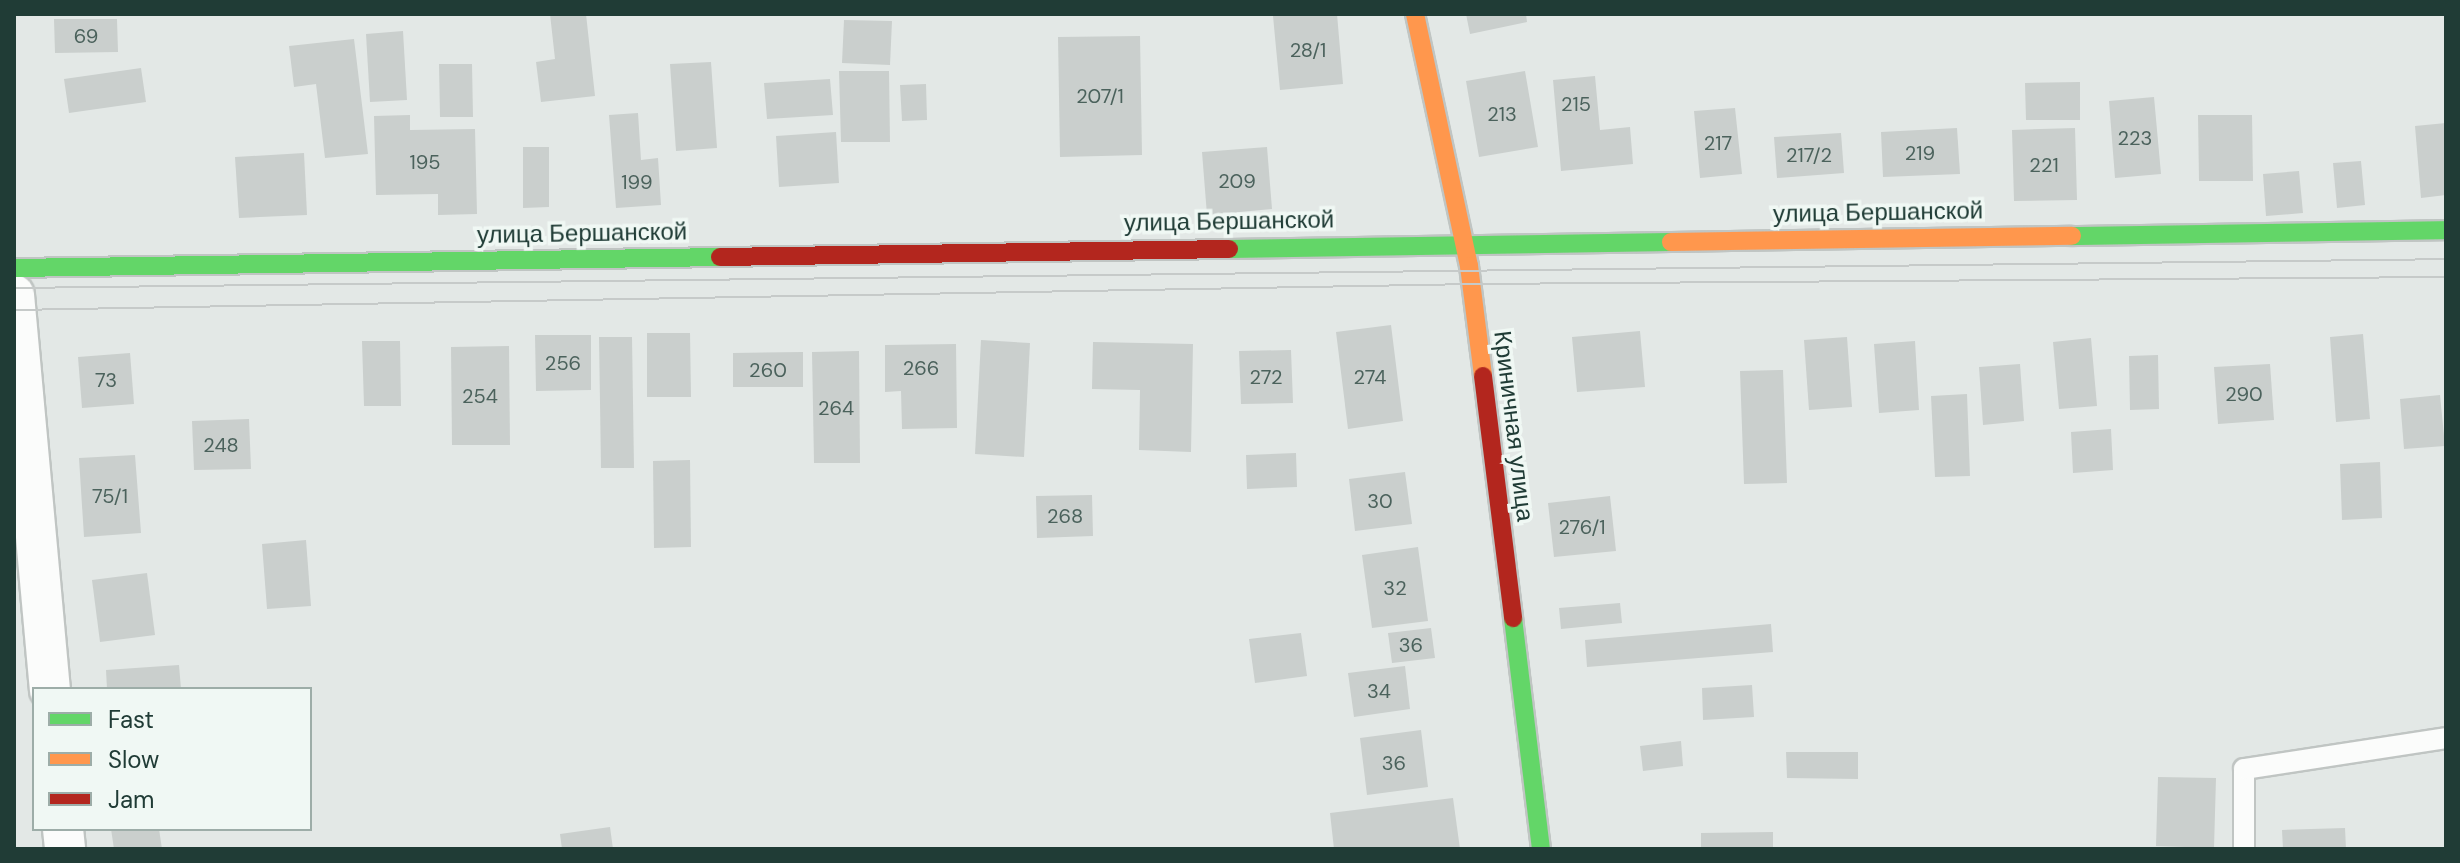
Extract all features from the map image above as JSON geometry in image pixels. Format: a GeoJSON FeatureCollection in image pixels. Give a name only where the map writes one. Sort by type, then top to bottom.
{"type":"FeatureCollection","features":[{"type":"Feature","properties":{"kind":"street","name":"Криничная улица"},"geometry":{"type":"LineString","coordinates":[[1415,14],[1465,241],[1541,849]]}},
{"type":"Feature","properties":{"kind":"street","name":"улица Бершанской"},"geometry":{"type":"LineString","coordinates":[[14,268],[1465,241],[2446,230]]}},
{"type":"Feature","properties":{"kind":"street"},"geometry":{"type":"LineString","coordinates":[[14,295],[50,687]]}},
{"type":"Feature","properties":{"kind":"lane"},"geometry":{"type":"LineString","coordinates":[[2244,849],[2244,769],[2446,738]]}},
{"type":"Feature","properties":{"kind":"building"},"geometry":{"type":"Polygon","coordinates":[[[550,14],[586,14],[595,96],[541,102],[536,62],[555,59],[550,14]]]}},
{"type":"Feature","properties":{"kind":"building"},"geometry":{"type":"Polygon","coordinates":[[[1337,14],[1343,84],[1280,90],[1273,16],[1337,14]]]}},
{"type":"Feature","properties":{"kind":"building"},"geometry":{"type":"Polygon","coordinates":[[[1466,14],[1526,14],[1527,22],[1470,34],[1466,14]]]}},
{"type":"Feature","properties":{"kind":"building"},"geometry":{"type":"Polygon","coordinates":[[[54,19],[117,19],[118,52],[55,53],[54,19]]]}},
{"type":"Feature","properties":{"kind":"building"},"geometry":{"type":"Polygon","coordinates":[[[844,20],[892,21],[890,65],[842,63],[844,20]]]}},
{"type":"Feature","properties":{"kind":"building"},"geometry":{"type":"Polygon","coordinates":[[[403,31],[407,100],[370,102],[366,34],[403,31]]]}},
{"type":"Feature","properties":{"kind":"building"},"geometry":{"type":"Polygon","coordinates":[[[1140,36],[1142,155],[1060,157],[1058,37],[1140,36]]]}},
{"type":"Feature","properties":{"kind":"building"},"geometry":{"type":"Polygon","coordinates":[[[354,39],[368,154],[325,158],[316,84],[294,87],[289,46],[354,39]]]}},
{"type":"Feature","properties":{"kind":"building"},"geometry":{"type":"Polygon","coordinates":[[[711,62],[717,148],[676,151],[670,64],[711,62]]]}},
{"type":"Feature","properties":{"kind":"building"},"geometry":{"type":"Polygon","coordinates":[[[439,64],[472,64],[473,117],[440,117],[439,64]]]}},
{"type":"Feature","properties":{"kind":"building"},"geometry":{"type":"Polygon","coordinates":[[[141,68],[146,102],[69,113],[64,79],[141,68]]]}},
{"type":"Feature","properties":{"kind":"building"},"geometry":{"type":"Polygon","coordinates":[[[839,71],[889,71],[890,142],[841,142],[839,71]]]}},
{"type":"Feature","properties":{"kind":"building"},"geometry":{"type":"Polygon","coordinates":[[[1525,71],[1538,147],[1479,157],[1466,81],[1525,71]]]}},
{"type":"Feature","properties":{"kind":"building"},"geometry":{"type":"Polygon","coordinates":[[[1595,76],[1600,130],[1630,127],[1633,164],[1561,171],[1553,80],[1595,76]]]}},
{"type":"Feature","properties":{"kind":"building"},"geometry":{"type":"Polygon","coordinates":[[[830,79],[833,115],[767,119],[764,83],[830,79]]]}},
{"type":"Feature","properties":{"kind":"building"},"geometry":{"type":"Polygon","coordinates":[[[2080,82],[2080,120],[2026,120],[2025,83],[2080,82]]]}},
{"type":"Feature","properties":{"kind":"building"},"geometry":{"type":"Polygon","coordinates":[[[926,84],[927,120],[902,121],[900,85],[926,84]]]}},
{"type":"Feature","properties":{"kind":"building"},"geometry":{"type":"Polygon","coordinates":[[[2154,97],[2161,174],[2115,178],[2109,101],[2154,97]]]}},
{"type":"Feature","properties":{"kind":"building"},"geometry":{"type":"Polygon","coordinates":[[[1735,108],[1742,174],[1700,178],[1694,111],[1735,108]]]}},
{"type":"Feature","properties":{"kind":"building"},"geometry":{"type":"Polygon","coordinates":[[[638,113],[641,160],[658,158],[661,205],[616,208],[609,115],[638,113]]]}},
{"type":"Feature","properties":{"kind":"building"},"geometry":{"type":"Polygon","coordinates":[[[410,115],[410,130],[475,129],[477,214],[438,215],[438,194],[376,195],[374,116],[410,115]]]}},
{"type":"Feature","properties":{"kind":"building"},"geometry":{"type":"Polygon","coordinates":[[[2198,115],[2252,115],[2253,181],[2199,181],[2198,115]]]}},
{"type":"Feature","properties":{"kind":"building"},"geometry":{"type":"Polygon","coordinates":[[[2446,123],[2446,195],[2421,198],[2415,126],[2446,123]]]}},
{"type":"Feature","properties":{"kind":"building"},"geometry":{"type":"Polygon","coordinates":[[[1957,128],[1960,174],[1883,177],[1881,132],[1957,128]]]}},
{"type":"Feature","properties":{"kind":"building"},"geometry":{"type":"Polygon","coordinates":[[[2075,128],[2077,200],[2014,201],[2012,130],[2075,128]]]}},
{"type":"Feature","properties":{"kind":"building"},"geometry":{"type":"Polygon","coordinates":[[[836,132],[839,183],[779,187],[776,136],[836,132]]]}},
{"type":"Feature","properties":{"kind":"building"},"geometry":{"type":"Polygon","coordinates":[[[1841,133],[1844,173],[1777,178],[1774,137],[1841,133]]]}},
{"type":"Feature","properties":{"kind":"building"},"geometry":{"type":"Polygon","coordinates":[[[523,147],[549,147],[549,207],[523,208],[523,147]]]}},
{"type":"Feature","properties":{"kind":"building"},"geometry":{"type":"Polygon","coordinates":[[[1267,147],[1272,209],[1207,215],[1202,152],[1267,147]]]}},
{"type":"Feature","properties":{"kind":"building"},"geometry":{"type":"Polygon","coordinates":[[[304,153],[307,215],[239,218],[235,157],[304,153]]]}},
{"type":"Feature","properties":{"kind":"building"},"geometry":{"type":"Polygon","coordinates":[[[2361,161],[2365,205],[2337,208],[2333,163],[2361,161]]]}},
{"type":"Feature","properties":{"kind":"building"},"geometry":{"type":"Polygon","coordinates":[[[2299,171],[2303,213],[2266,216],[2263,174],[2299,171]]]}},
{"type":"Feature","properties":{"kind":"building"},"geometry":{"type":"Polygon","coordinates":[[[1391,325],[1403,421],[1348,429],[1336,332],[1391,325]]]}},
{"type":"Feature","properties":{"kind":"building"},"geometry":{"type":"Polygon","coordinates":[[[1640,331],[1645,387],[1577,392],[1572,337],[1640,331]]]}},
{"type":"Feature","properties":{"kind":"building"},"geometry":{"type":"Polygon","coordinates":[[[647,333],[690,333],[691,397],[647,397],[647,333]]]}},
{"type":"Feature","properties":{"kind":"building"},"geometry":{"type":"Polygon","coordinates":[[[2363,334],[2370,419],[2336,422],[2330,337],[2363,334]]]}},
{"type":"Feature","properties":{"kind":"building"},"geometry":{"type":"Polygon","coordinates":[[[535,335],[591,335],[591,390],[536,391],[535,335]]]}},
{"type":"Feature","properties":{"kind":"building"},"geometry":{"type":"Polygon","coordinates":[[[599,337],[632,337],[634,468],[601,468],[599,337]]]}},
{"type":"Feature","properties":{"kind":"building"},"geometry":{"type":"Polygon","coordinates":[[[1847,337],[1852,407],[1809,410],[1804,340],[1847,337]]]}},
{"type":"Feature","properties":{"kind":"building"},"geometry":{"type":"Polygon","coordinates":[[[2091,338],[2097,406],[2059,409],[2053,342],[2091,338]]]}},
{"type":"Feature","properties":{"kind":"building"},"geometry":{"type":"Polygon","coordinates":[[[981,340],[1030,343],[1024,457],[975,454],[981,340]]]}},
{"type":"Feature","properties":{"kind":"building"},"geometry":{"type":"Polygon","coordinates":[[[362,341],[400,341],[401,406],[364,406],[362,341]]]}},
{"type":"Feature","properties":{"kind":"building"},"geometry":{"type":"Polygon","coordinates":[[[1915,341],[1919,410],[1879,413],[1874,344],[1915,341]]]}},
{"type":"Feature","properties":{"kind":"building"},"geometry":{"type":"Polygon","coordinates":[[[1093,342],[1193,344],[1191,452],[1139,450],[1140,390],[1092,389],[1093,342]]]}},
{"type":"Feature","properties":{"kind":"building"},"geometry":{"type":"Polygon","coordinates":[[[956,344],[957,428],[902,429],[901,391],[885,392],[885,345],[956,344]]]}},
{"type":"Feature","properties":{"kind":"building"},"geometry":{"type":"Polygon","coordinates":[[[509,346],[510,445],[452,445],[451,347],[509,346]]]}},
{"type":"Feature","properties":{"kind":"building"},"geometry":{"type":"Polygon","coordinates":[[[1291,350],[1293,403],[1241,404],[1239,351],[1291,350]]]}},
{"type":"Feature","properties":{"kind":"building"},"geometry":{"type":"Polygon","coordinates":[[[859,351],[860,463],[814,463],[812,352],[859,351]]]}},
{"type":"Feature","properties":{"kind":"building"},"geometry":{"type":"Polygon","coordinates":[[[803,352],[803,387],[733,387],[733,353],[803,352]]]}},
{"type":"Feature","properties":{"kind":"building"},"geometry":{"type":"Polygon","coordinates":[[[130,353],[134,404],[82,408],[78,357],[130,353]]]}},
{"type":"Feature","properties":{"kind":"building"},"geometry":{"type":"Polygon","coordinates":[[[2158,355],[2159,409],[2130,410],[2129,356],[2158,355]]]}},
{"type":"Feature","properties":{"kind":"building"},"geometry":{"type":"Polygon","coordinates":[[[2020,364],[2024,421],[1983,425],[1979,367],[2020,364]]]}},
{"type":"Feature","properties":{"kind":"building"},"geometry":{"type":"Polygon","coordinates":[[[2270,364],[2274,420],[2218,424],[2214,367],[2270,364]]]}},
{"type":"Feature","properties":{"kind":"building"},"geometry":{"type":"Polygon","coordinates":[[[1783,370],[1787,483],[1744,484],[1740,371],[1783,370]]]}},
{"type":"Feature","properties":{"kind":"building"},"geometry":{"type":"Polygon","coordinates":[[[1967,394],[1970,476],[1935,477],[1931,396],[1967,394]]]}},
{"type":"Feature","properties":{"kind":"building"},"geometry":{"type":"Polygon","coordinates":[[[2440,395],[2445,446],[2404,449],[2400,399],[2440,395]]]}},
{"type":"Feature","properties":{"kind":"building"},"geometry":{"type":"Polygon","coordinates":[[[249,419],[251,469],[194,470],[192,421],[249,419]]]}},
{"type":"Feature","properties":{"kind":"building"},"geometry":{"type":"Polygon","coordinates":[[[2111,429],[2113,470],[2073,473],[2071,432],[2111,429]]]}},
{"type":"Feature","properties":{"kind":"building"},"geometry":{"type":"Polygon","coordinates":[[[1296,453],[1297,487],[1247,489],[1246,455],[1296,453]]]}},
{"type":"Feature","properties":{"kind":"building"},"geometry":{"type":"Polygon","coordinates":[[[135,455],[141,533],[84,537],[79,458],[135,455]]]}},
{"type":"Feature","properties":{"kind":"building"},"geometry":{"type":"Polygon","coordinates":[[[690,460],[691,547],[654,548],[653,461],[690,460]]]}},
{"type":"Feature","properties":{"kind":"building"},"geometry":{"type":"Polygon","coordinates":[[[2380,462],[2382,518],[2342,520],[2340,464],[2380,462]]]}},
{"type":"Feature","properties":{"kind":"building"},"geometry":{"type":"Polygon","coordinates":[[[1405,472],[1412,524],[1355,531],[1349,479],[1405,472]]]}},
{"type":"Feature","properties":{"kind":"building"},"geometry":{"type":"Polygon","coordinates":[[[1092,495],[1093,536],[1037,538],[1036,496],[1092,495]]]}},
{"type":"Feature","properties":{"kind":"building"},"geometry":{"type":"Polygon","coordinates":[[[1610,496],[1616,551],[1554,557],[1548,503],[1610,496]]]}},
{"type":"Feature","properties":{"kind":"building"},"geometry":{"type":"Polygon","coordinates":[[[306,540],[311,606],[267,609],[262,544],[306,540]]]}},
{"type":"Feature","properties":{"kind":"building"},"geometry":{"type":"Polygon","coordinates":[[[1418,547],[1428,621],[1372,628],[1362,555],[1418,547]]]}},
{"type":"Feature","properties":{"kind":"building"},"geometry":{"type":"Polygon","coordinates":[[[147,573],[155,635],[100,642],[92,580],[147,573]]]}},
{"type":"Feature","properties":{"kind":"building"},"geometry":{"type":"Polygon","coordinates":[[[1620,603],[1622,623],[1561,629],[1559,608],[1620,603]]]}},
{"type":"Feature","properties":{"kind":"building"},"geometry":{"type":"Polygon","coordinates":[[[1771,624],[1773,652],[1587,667],[1585,640],[1771,624]]]}},
{"type":"Feature","properties":{"kind":"building"},"geometry":{"type":"Polygon","coordinates":[[[1431,628],[1435,658],[1392,663],[1388,633],[1431,628]]]}},
{"type":"Feature","properties":{"kind":"building"},"geometry":{"type":"Polygon","coordinates":[[[1301,633],[1307,676],[1255,683],[1249,639],[1301,633]]]}},
{"type":"Feature","properties":{"kind":"building"},"geometry":{"type":"Polygon","coordinates":[[[179,665],[181,687],[107,687],[106,670],[179,665]]]}},
{"type":"Feature","properties":{"kind":"building"},"geometry":{"type":"Polygon","coordinates":[[[1405,666],[1410,709],[1354,717],[1348,673],[1405,666]]]}},
{"type":"Feature","properties":{"kind":"building"},"geometry":{"type":"Polygon","coordinates":[[[1752,685],[1754,717],[1703,720],[1702,688],[1752,685]]]}},
{"type":"Feature","properties":{"kind":"building"},"geometry":{"type":"Polygon","coordinates":[[[1421,730],[1428,787],[1367,795],[1360,738],[1421,730]]]}},
{"type":"Feature","properties":{"kind":"building"},"geometry":{"type":"Polygon","coordinates":[[[1681,741],[1683,766],[1643,771],[1640,746],[1681,741]]]}},
{"type":"Feature","properties":{"kind":"building"},"geometry":{"type":"Polygon","coordinates":[[[1786,752],[1858,752],[1858,779],[1787,778],[1786,752]]]}},
{"type":"Feature","properties":{"kind":"building"},"geometry":{"type":"Polygon","coordinates":[[[2158,777],[2216,778],[2214,848],[2156,846],[2158,777]]]}},
{"type":"Feature","properties":{"kind":"building"},"geometry":{"type":"Polygon","coordinates":[[[1453,798],[1460,849],[1334,849],[1330,813],[1453,798]]]}},
{"type":"Feature","properties":{"kind":"building"},"geometry":{"type":"Polygon","coordinates":[[[610,827],[613,849],[562,849],[560,834],[610,827]]]}},
{"type":"Feature","properties":{"kind":"building"},"geometry":{"type":"Polygon","coordinates":[[[2345,828],[2346,849],[2283,849],[2282,830],[2345,828]]]}},
{"type":"Feature","properties":{"kind":"building"},"geometry":{"type":"Polygon","coordinates":[[[111,831],[159,831],[162,849],[114,849],[111,831]]]}},
{"type":"Feature","properties":{"kind":"building"},"geometry":{"type":"Polygon","coordinates":[[[1773,832],[1773,849],[1701,849],[1701,833],[1773,832]]]}},
{"type":"Feature","properties":{"kind":"tram line"},"geometry":{"type":"LineString","coordinates":[[14,288],[2446,259]]}},
{"type":"Feature","properties":{"kind":"tram line"},"geometry":{"type":"LineString","coordinates":[[14,310],[1471,284],[2446,277]]}},
{"type":"Feature","properties":{"kind":"traffic: fast"},"geometry":{"type":"LineString","coordinates":[[2072,236],[2446,230]]}},
{"type":"Feature","properties":{"kind":"traffic: fast"},"geometry":{"type":"LineString","coordinates":[[1229,249],[1671,242]]}},
{"type":"Feature","properties":{"kind":"traffic: fast"},"geometry":{"type":"LineString","coordinates":[[14,268],[720,257]]}},
{"type":"Feature","properties":{"kind":"traffic: fast"},"geometry":{"type":"LineString","coordinates":[[1513,618],[1541,849]]}},
{"type":"Feature","properties":{"kind":"traffic: slow"},"geometry":{"type":"LineString","coordinates":[[1415,14],[1469,266],[1483,376]]}},
{"type":"Feature","properties":{"kind":"traffic: slow"},"geometry":{"type":"LineString","coordinates":[[1671,242],[2072,236]]}},
{"type":"Feature","properties":{"kind":"traffic: jam"},"geometry":{"type":"LineString","coordinates":[[720,257],[1229,249]]}},
{"type":"Feature","properties":{"kind":"traffic: jam"},"geometry":{"type":"LineString","coordinates":[[1483,376],[1513,618]]}}]}
